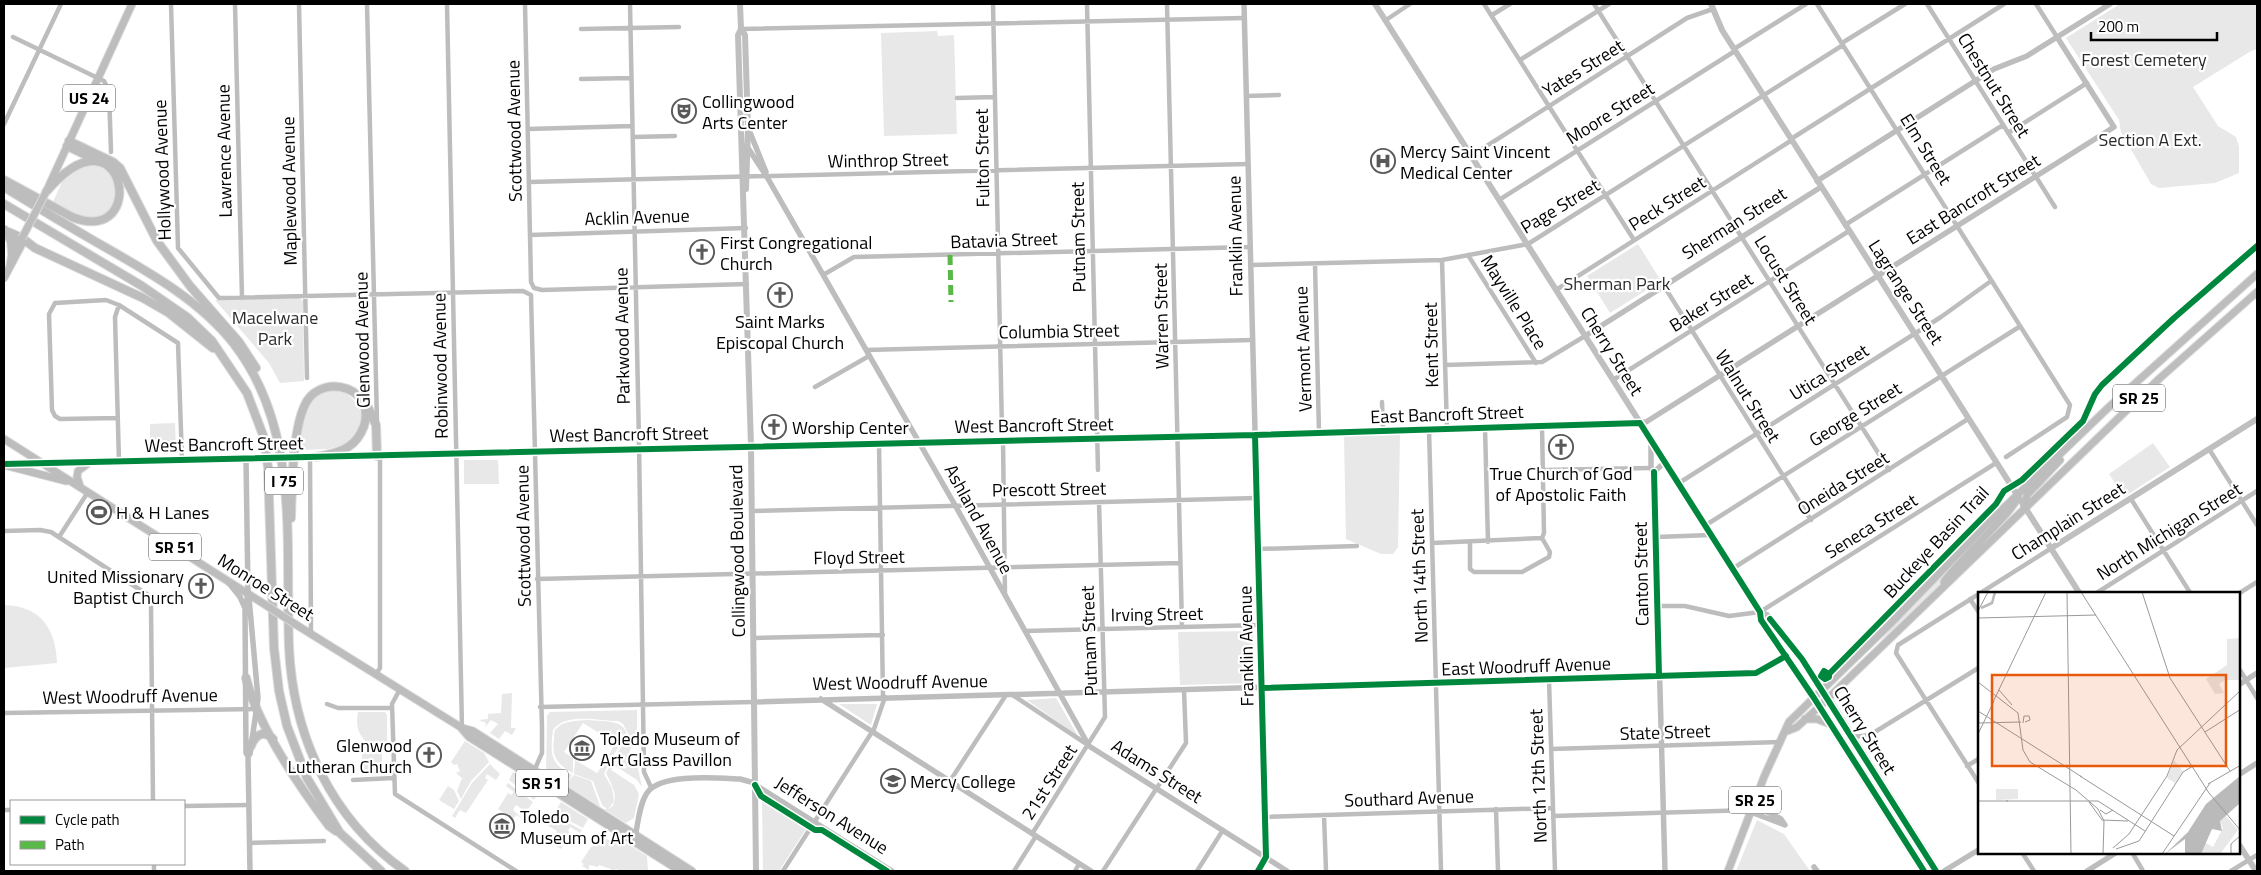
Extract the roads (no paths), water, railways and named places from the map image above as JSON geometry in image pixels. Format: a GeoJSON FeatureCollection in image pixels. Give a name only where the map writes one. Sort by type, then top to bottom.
{"type":"FeatureCollection","features":[{"type":"Feature","properties":{"kind":"highway"},"geometry":{"type":"LineString","coordinates":[[4,180],[72,217],[84,220],[99,220],[116,208],[121,194],[118,179],[113,171],[68,144]]}},
{"type":"Feature","properties":{"kind":"highway"},"geometry":{"type":"LineString","coordinates":[[68,144],[113,162],[120,168],[157,241],[190,286],[244,348],[256,366],[258,382]]}},
{"type":"Feature","properties":{"kind":"highway"},"geometry":{"type":"LineString","coordinates":[[46,192],[61,175],[77,164],[91,161],[100,162]]}},
{"type":"Feature","properties":{"kind":"highway","name":"I 75"},"geometry":{"type":"LineString","coordinates":[[4,187],[134,264],[195,304],[233,343],[258,382],[275,425],[281,452],[285,486],[289,580],[289,647],[293,686],[300,724],[308,748],[321,776],[338,804],[374,845],[405,871]]}},
{"type":"Feature","properties":{"kind":"highway","name":"I 75"},"geometry":{"type":"LineString","coordinates":[[4,204],[171,305],[202,330],[247,392],[266,448],[270,494],[274,648],[283,710],[298,759],[312,790],[340,833],[380,871]]}},
{"type":"Feature","properties":{"kind":"highway"},"geometry":{"type":"LineString","coordinates":[[4,230],[22,238],[35,248],[143,298],[169,313],[221,354]]}},
{"type":"Feature","properties":{"kind":"highway"},"geometry":{"type":"LineString","coordinates":[[4,230],[11,241],[12,253]]}},
{"type":"Feature","properties":{"kind":"highway"},"geometry":{"type":"LineString","coordinates":[[289,580],[293,471],[300,421],[305,405],[311,396],[320,390],[333,387],[345,388],[362,400],[375,421],[378,456]]}},
{"type":"Feature","properties":{"kind":"highway"},"geometry":{"type":"LineString","coordinates":[[309,457],[347,448],[358,438],[365,423],[365,411],[362,400]]}},
{"type":"Feature","properties":{"kind":"highway"},"geometry":{"type":"LineString","coordinates":[[246,678],[256,710],[290,770],[329,826],[340,833]]}},
{"type":"Feature","properties":{"kind":"highway"},"geometry":{"type":"LineString","coordinates":[[251,746],[254,737],[260,734],[268,735],[274,740]]}},
{"type":"Feature","properties":{"kind":"main road","name":"US 24"},"geometry":{"type":"LineString","coordinates":[[4,278],[18,240],[22,238],[46,192],[132,4]]}},
{"type":"Feature","properties":{"kind":"main road","name":"Collingwood Boulevard"},"geometry":{"type":"LineString","coordinates":[[740,4],[741,29],[738,36],[740,132],[745,176]]}},
{"type":"Feature","properties":{"kind":"main road","name":"Cherry Street"},"geometry":{"type":"LineString","coordinates":[[1375,4],[1760,612],[1761,620],[1814,698],[1924,871]]}},
{"type":"Feature","properties":{"kind":"main road","name":"Lagrange Street"},"geometry":{"type":"LineString","coordinates":[[1712,6],[1719,26],[2079,592]]}},
{"type":"Feature","properties":{"kind":"main road","name":"Collingwood Boulevard"},"geometry":{"type":"LineString","coordinates":[[741,29],[745,35],[748,129],[745,201],[751,446],[756,871]]}},
{"type":"Feature","properties":{"kind":"main road"},"geometry":{"type":"LineString","coordinates":[[739,73],[746,76]]}},
{"type":"Feature","properties":{"kind":"main road","name":"US 24"},"geometry":{"type":"LineString","coordinates":[[10,265],[16,259],[23,242],[22,238]]}},
{"type":"Feature","properties":{"kind":"main road","name":"SR 25"},"geometry":{"type":"LineString","coordinates":[[1728,871],[1751,810],[1790,722],[2098,418],[2189,333],[2257,274]]}},
{"type":"Feature","properties":{"kind":"main road","name":"SR 25"},"geometry":{"type":"LineString","coordinates":[[1828,699],[2160,378],[2257,292]]}},
{"type":"Feature","properties":{"kind":"main road"},"geometry":{"type":"LineString","coordinates":[[2024,508],[2027,495],[2089,430],[2098,418]]}},
{"type":"Feature","properties":{"kind":"main road","name":"Champlain Street"},"geometry":{"type":"LineString","coordinates":[[2050,549],[2257,419]]}},
{"type":"Feature","properties":{"kind":"main road","name":"Monroe Street"},"geometry":{"type":"LineString","coordinates":[[4,438],[295,624],[462,728],[473,731],[533,774],[680,871]]}},
{"type":"Feature","properties":{"kind":"main road","name":"West Bancroft Street"},"geometry":{"type":"LineString","coordinates":[[4,464],[309,457]]}},
{"type":"Feature","properties":{"kind":"main road"},"geometry":{"type":"LineString","coordinates":[[80,486],[77,478],[78,471],[90,462]]}},
{"type":"Feature","properties":{"kind":"main road"},"geometry":{"type":"LineString","coordinates":[[4,464],[41,473],[80,486]]}},
{"type":"Feature","properties":{"kind":"main road"},"geometry":{"type":"LineString","coordinates":[[1938,593],[1953,568],[2013,507],[2017,496]]}},
{"type":"Feature","properties":{"kind":"main road","name":"Cherry Street"},"geometry":{"type":"LineString","coordinates":[[1760,612],[1768,615],[1822,690],[1936,871]]}},
{"type":"Feature","properties":{"kind":"main road"},"geometry":{"type":"LineString","coordinates":[[1787,731],[1797,727],[1828,699]]}},
{"type":"Feature","properties":{"kind":"main road"},"geometry":{"type":"LineString","coordinates":[[1805,720],[1817,718],[1830,724]]}},
{"type":"Feature","properties":{"kind":"main road","name":"Monroe Street"},"geometry":{"type":"LineString","coordinates":[[634,839],[692,871]]}},
{"type":"Feature","properties":{"kind":"main road"},"geometry":{"type":"LineString","coordinates":[[2241,848],[2256,871]]}},
{"type":"Feature","properties":{"kind":"street"},"geometry":{"type":"LineString","coordinates":[[4,124],[61,4]]}},
{"type":"Feature","properties":{"kind":"street","name":"Hollywood Avenue"},"geometry":{"type":"LineString","coordinates":[[171,4],[178,248],[219,298],[242,298]]}},
{"type":"Feature","properties":{"kind":"street","name":"Lawrence Avenue"},"geometry":{"type":"LineString","coordinates":[[235,4],[242,298]]}},
{"type":"Feature","properties":{"kind":"street","name":"Maplewood Avenue"},"geometry":{"type":"LineString","coordinates":[[299,4],[307,378]]}},
{"type":"Feature","properties":{"kind":"street","name":"Glenwood Avenue"},"geometry":{"type":"LineString","coordinates":[[367,4],[378,456],[380,668],[376,674]]}},
{"type":"Feature","properties":{"kind":"street","name":"Robinwood Avenue"},"geometry":{"type":"LineString","coordinates":[[447,4],[462,728]]}},
{"type":"Feature","properties":{"kind":"street","name":"Scottwood Avenue"},"geometry":{"type":"LineString","coordinates":[[525,4],[531,282],[534,288],[542,290],[636,287]]}},
{"type":"Feature","properties":{"kind":"street","name":"Parkwood Avenue"},"geometry":{"type":"LineString","coordinates":[[630,4],[640,449],[642,704],[644,772],[651,788]]}},
{"type":"Feature","properties":{"kind":"street","name":"Fulton Street"},"geometry":{"type":"LineString","coordinates":[[993,4],[1002,431]]}},
{"type":"Feature","properties":{"kind":"street","name":"Putnam Street"},"geometry":{"type":"LineString","coordinates":[[1087,4],[1098,470]]}},
{"type":"Feature","properties":{"kind":"street","name":"Warren Street"},"geometry":{"type":"LineString","coordinates":[[1166,4],[1182,627]]}},
{"type":"Feature","properties":{"kind":"street","name":"Franklin Avenue"},"geometry":{"type":"LineString","coordinates":[[1244,4],[1266,857]]}},
{"type":"Feature","properties":{"kind":"street"},"geometry":{"type":"LineString","coordinates":[[1386,20],[1410,4]]}},
{"type":"Feature","properties":{"kind":"street"},"geometry":{"type":"LineString","coordinates":[[1484,4],[1634,240]]}},
{"type":"Feature","properties":{"kind":"street"},"geometry":{"type":"LineString","coordinates":[[1492,15],[1510,4]]}},
{"type":"Feature","properties":{"kind":"street","name":"Locust Street"},"geometry":{"type":"LineString","coordinates":[[1594,4],[1889,470]]}},
{"type":"Feature","properties":{"kind":"street"},"geometry":{"type":"LineString","coordinates":[[1520,60],[1609,4]]}},
{"type":"Feature","properties":{"kind":"street","name":"Moore Street"},"geometry":{"type":"LineString","coordinates":[[1499,200],[1806,4]]}},
{"type":"Feature","properties":{"kind":"street","name":"Elm Street"},"geometry":{"type":"LineString","coordinates":[[1817,4],[1899,131],[2019,327],[2070,406],[2070,412],[2067,417],[2006,457]]}},
{"type":"Feature","properties":{"kind":"street","name":"Page Street"},"geometry":{"type":"LineString","coordinates":[[1250,266],[1442,260],[1528,244],[1905,4]]}},
{"type":"Feature","properties":{"kind":"street","name":"Chestnut Street"},"geometry":{"type":"LineString","coordinates":[[1927,4],[2055,207]]}},
{"type":"Feature","properties":{"kind":"street","name":"Peck Street"},"geometry":{"type":"LineString","coordinates":[[1556,290],[2004,4]]}},
{"type":"Feature","properties":{"kind":"street"},"geometry":{"type":"LineString","coordinates":[[2008,133],[2088,83],[2036,4]]}},
{"type":"Feature","properties":{"kind":"street","name":"Sherman Street"},"geometry":{"type":"LineString","coordinates":[[1446,365],[1536,363],[1585,336],[1664,286],[1994,69],[2027,56],[2110,4]]}},
{"type":"Feature","properties":{"kind":"street","name":"Yates Street"},"geometry":{"type":"LineString","coordinates":[[1471,156],[1687,18],[1712,6]]}},
{"type":"Feature","properties":{"kind":"street"},"geometry":{"type":"LineString","coordinates":[[741,29],[1244,18]]}},
{"type":"Feature","properties":{"kind":"street"},"geometry":{"type":"LineString","coordinates":[[581,29],[680,27]]}},
{"type":"Feature","properties":{"kind":"street"},"geometry":{"type":"LineString","coordinates":[[13,37],[104,81],[109,91],[111,152]]}},
{"type":"Feature","properties":{"kind":"street"},"geometry":{"type":"LineString","coordinates":[[581,79],[631,78]]}},
{"type":"Feature","properties":{"kind":"street","name":"East Bancroft Street"},"geometry":{"type":"LineString","coordinates":[[1255,435],[1640,423],[1658,416],[2114,127],[2088,83]]}},
{"type":"Feature","properties":{"kind":"street"},"geometry":{"type":"LineString","coordinates":[[1246,96],[1279,95]]}},
{"type":"Feature","properties":{"kind":"street"},"geometry":{"type":"LineString","coordinates":[[957,98],[994,97]]}},
{"type":"Feature","properties":{"kind":"street"},"geometry":{"type":"LineString","coordinates":[[1845,225],[2003,125]]}},
{"type":"Feature","properties":{"kind":"street"},"geometry":{"type":"LineString","coordinates":[[528,129],[632,126]]}},
{"type":"Feature","properties":{"kind":"street","name":"Ashland Avenue"},"geometry":{"type":"LineString","coordinates":[[748,129],[767,177]]}},
{"type":"Feature","properties":{"kind":"street","name":"Ashland Avenue"},"geometry":{"type":"LineString","coordinates":[[740,132],[748,149],[767,177],[870,356],[1089,746]]}},
{"type":"Feature","properties":{"kind":"street"},"geometry":{"type":"LineString","coordinates":[[633,137],[675,136]]}},
{"type":"Feature","properties":{"kind":"street","name":"Winthrop Street"},"geometry":{"type":"LineString","coordinates":[[528,182],[1248,164]]}},
{"type":"Feature","properties":{"kind":"street","name":"Acklin Avenue"},"geometry":{"type":"LineString","coordinates":[[530,235],[746,228]]}},
{"type":"Feature","properties":{"kind":"street","name":"Baker Street"},"geometry":{"type":"LineString","coordinates":[[1613,380],[1849,232]]}},
{"type":"Feature","properties":{"kind":"street","name":"Batavia Street"},"geometry":{"type":"LineString","coordinates":[[823,275],[854,257],[1250,247]]}},
{"type":"Feature","properties":{"kind":"street","name":"Mayville Place"},"geometry":{"type":"LineString","coordinates":[[1468,255],[1536,363]]}},
{"type":"Feature","properties":{"kind":"street","name":"Kent Street"},"geometry":{"type":"LineString","coordinates":[[1442,260],[1447,429]]}},
{"type":"Feature","properties":{"kind":"street","name":"Vermont Avenue"},"geometry":{"type":"LineString","coordinates":[[1315,264],[1319,433]]}},
{"type":"Feature","properties":{"kind":"street","name":"Utica Street"},"geometry":{"type":"LineString","coordinates":[[1679,483],[1915,334],[1991,281]]}},
{"type":"Feature","properties":{"kind":"street"},"geometry":{"type":"LineString","coordinates":[[636,287],[747,284]]}},
{"type":"Feature","properties":{"kind":"street","name":"Walnut Street"},"geometry":{"type":"LineString","coordinates":[[1664,286],[1811,520]]}},
{"type":"Feature","properties":{"kind":"street","name":"Scottwood Avenue"},"geometry":{"type":"LineString","coordinates":[[453,292],[523,291],[530,293],[532,301],[542,753],[533,774]]}},
{"type":"Feature","properties":{"kind":"street"},"geometry":{"type":"LineString","coordinates":[[242,298],[453,292]]}},
{"type":"Feature","properties":{"kind":"street"},"geometry":{"type":"LineString","coordinates":[[117,418],[60,419],[55,416],[52,410],[49,314],[53,305],[60,302],[106,300],[119,305],[179,345],[182,460]]}},
{"type":"Feature","properties":{"kind":"street"},"geometry":{"type":"LineString","coordinates":[[119,305],[115,317],[119,462]]}},
{"type":"Feature","properties":{"kind":"street","name":"George Street"},"geometry":{"type":"LineString","coordinates":[[1706,526],[2019,327]]}},
{"type":"Feature","properties":{"kind":"street","name":"Columbia Street"},"geometry":{"type":"LineString","coordinates":[[866,350],[1253,340]]}},
{"type":"Feature","properties":{"kind":"street"},"geometry":{"type":"LineString","coordinates":[[816,386],[870,356]]}},
{"type":"Feature","properties":{"kind":"street"},"geometry":{"type":"LineString","coordinates":[[1382,402],[1383,431]]}},
{"type":"Feature","properties":{"kind":"street","name":"Oneida Street"},"geometry":{"type":"LineString","coordinates":[[1732,569],[1968,420]]}},
{"type":"Feature","properties":{"kind":"street"},"geometry":{"type":"LineString","coordinates":[[1470,542],[1470,569],[1474,572],[1522,572],[1549,557],[1550,552],[1542,538],[1544,533],[1542,426]]}},
{"type":"Feature","properties":{"kind":"street"},"geometry":{"type":"LineString","coordinates":[[1485,428],[1488,542]]}},
{"type":"Feature","properties":{"kind":"street","name":"North 14th Street"},"geometry":{"type":"LineString","coordinates":[[1429,429],[1441,871]]}},
{"type":"Feature","properties":{"kind":"street","name":"West Bancroft Street"},"geometry":{"type":"LineString","coordinates":[[309,457],[1255,435]]}},
{"type":"Feature","properties":{"kind":"street"},"geometry":{"type":"LineString","coordinates":[[1003,440],[1005,595]]}},
{"type":"Feature","properties":{"kind":"street","name":"Canton Street"},"geometry":{"type":"LineString","coordinates":[[1651,440],[1656,536],[1665,871]]}},
{"type":"Feature","properties":{"kind":"street"},"geometry":{"type":"LineString","coordinates":[[784,871],[872,732],[884,697],[879,443]]}},
{"type":"Feature","properties":{"kind":"street"},"geometry":{"type":"LineString","coordinates":[[2209,449],[2257,525]]}},
{"type":"Feature","properties":{"kind":"street"},"geometry":{"type":"LineString","coordinates":[[309,457],[310,633]]}},
{"type":"Feature","properties":{"kind":"street"},"geometry":{"type":"LineString","coordinates":[[246,459],[248,594],[258,694],[250,754],[248,756]]}},
{"type":"Feature","properties":{"kind":"street"},"geometry":{"type":"LineString","coordinates":[[1543,470],[1652,470],[1665,462]]}},
{"type":"Feature","properties":{"kind":"street","name":"Seneca Street"},"geometry":{"type":"LineString","coordinates":[[1760,612],[1996,463]]}},
{"type":"Feature","properties":{"kind":"street"},"geometry":{"type":"LineString","coordinates":[[60,537],[88,491]]}},
{"type":"Feature","properties":{"kind":"street","name":"North Michigan Street"},"geometry":{"type":"LineString","coordinates":[[2098,592],[2257,491]]}},
{"type":"Feature","properties":{"kind":"street","name":"Prescott Street"},"geometry":{"type":"LineString","coordinates":[[752,511],[1257,498]]}},
{"type":"Feature","properties":{"kind":"street"},"geometry":{"type":"LineString","coordinates":[[2131,499],[2190,592]]}},
{"type":"Feature","properties":{"kind":"street","name":"Putnam Street"},"geometry":{"type":"LineString","coordinates":[[1089,746],[1104,721],[1099,502]]}},
{"type":"Feature","properties":{"kind":"street"},"geometry":{"type":"LineString","coordinates":[[4,531],[46,531],[60,537],[148,595],[151,606],[153,800]]}},
{"type":"Feature","properties":{"kind":"street"},"geometry":{"type":"LineString","coordinates":[[1656,536],[1711,535]]}},
{"type":"Feature","properties":{"kind":"street"},"geometry":{"type":"LineString","coordinates":[[1432,543],[1488,542],[1542,538]]}},
{"type":"Feature","properties":{"kind":"street"},"geometry":{"type":"LineString","coordinates":[[1258,549],[1357,546]]}},
{"type":"Feature","properties":{"kind":"street","name":"Champlain Street"},"geometry":{"type":"LineString","coordinates":[[1981,592],[2050,549]]}},
{"type":"Feature","properties":{"kind":"street","name":"Floyd Street"},"geometry":{"type":"LineString","coordinates":[[537,579],[1180,563]]}},
{"type":"Feature","properties":{"kind":"street"},"geometry":{"type":"LineString","coordinates":[[225,579],[240,597],[245,610]]}},
{"type":"Feature","properties":{"kind":"street"},"geometry":{"type":"LineString","coordinates":[[2241,592],[2257,582]]}},
{"type":"Feature","properties":{"kind":"street"},"geometry":{"type":"LineString","coordinates":[[248,594],[245,610],[246,754],[248,756],[250,871]]}},
{"type":"Feature","properties":{"kind":"street","name":"Champlain Street"},"geometry":{"type":"LineString","coordinates":[[1926,701],[1896,653],[1896,649],[1898,645],[1978,594]]}},
{"type":"Feature","properties":{"kind":"street"},"geometry":{"type":"LineString","coordinates":[[1970,599],[1978,611]]}},
{"type":"Feature","properties":{"kind":"street"},"geometry":{"type":"LineString","coordinates":[[1657,606],[1685,606],[1729,616],[1760,612]]}},
{"type":"Feature","properties":{"kind":"street","name":"Irving Street"},"geometry":{"type":"LineString","coordinates":[[1025,631],[1260,625]]}},
{"type":"Feature","properties":{"kind":"street"},"geometry":{"type":"LineString","coordinates":[[753,638],[882,635]]}},
{"type":"Feature","properties":{"kind":"street","name":"East Woodruff Avenue"},"geometry":{"type":"LineString","coordinates":[[1262,688],[1756,673],[1786,656]]}},
{"type":"Feature","properties":{"kind":"street"},"geometry":{"type":"LineString","coordinates":[[1852,737],[1870,735],[1978,668]]}},
{"type":"Feature","properties":{"kind":"street"},"geometry":{"type":"LineString","coordinates":[[2241,672],[2257,698]]}},
{"type":"Feature","properties":{"kind":"street"},"geometry":{"type":"LineString","coordinates":[[2241,683],[2257,673]]}},
{"type":"Feature","properties":{"kind":"street","name":"North 12th Street"},"geometry":{"type":"LineString","coordinates":[[1549,680],[1555,871]]}},
{"type":"Feature","properties":{"kind":"street","name":"West Woodruff Avenue"},"geometry":{"type":"LineString","coordinates":[[540,707],[1262,688]]}},
{"type":"Feature","properties":{"kind":"street"},"geometry":{"type":"LineString","coordinates":[[400,689],[392,702],[394,792],[516,871]]}},
{"type":"Feature","properties":{"kind":"street"},"geometry":{"type":"LineString","coordinates":[[1103,871],[1186,743],[1184,690]]}},
{"type":"Feature","properties":{"kind":"street"},"geometry":{"type":"LineString","coordinates":[[950,782],[1008,694]]}},
{"type":"Feature","properties":{"kind":"street","name":"Adams Street"},"geometry":{"type":"LineString","coordinates":[[1008,694],[1287,871]]}},
{"type":"Feature","properties":{"kind":"street"},"geometry":{"type":"LineString","coordinates":[[821,699],[1091,871]]}},
{"type":"Feature","properties":{"kind":"street"},"geometry":{"type":"LineString","coordinates":[[1926,701],[1978,782]]}},
{"type":"Feature","properties":{"kind":"street"},"geometry":{"type":"LineString","coordinates":[[327,704],[338,708],[392,708]]}},
{"type":"Feature","properties":{"kind":"street","name":"West Woodruff Avenue"},"geometry":{"type":"LineString","coordinates":[[4,713],[256,710]]}},
{"type":"Feature","properties":{"kind":"street","name":"State Street"},"geometry":{"type":"LineString","coordinates":[[1551,749],[1780,742]]}},
{"type":"Feature","properties":{"kind":"street","name":"21st Street"},"geometry":{"type":"LineString","coordinates":[[1014,871],[1089,746]]}},
{"type":"Feature","properties":{"kind":"street"},"geometry":{"type":"LineString","coordinates":[[1967,766],[1978,759]]}},
{"type":"Feature","properties":{"kind":"street"},"geometry":{"type":"LineString","coordinates":[[2241,773],[2257,763]]}},
{"type":"Feature","properties":{"kind":"street"},"geometry":{"type":"LineString","coordinates":[[352,780],[393,778]]}},
{"type":"Feature","properties":{"kind":"street","name":"Jefferson Avenue"},"geometry":{"type":"LineString","coordinates":[[651,788],[660,782],[671,780],[740,779],[755,785],[892,871]]}},
{"type":"Feature","properties":{"kind":"street"},"geometry":{"type":"LineString","coordinates":[[634,839],[645,796],[651,788]]}},
{"type":"Feature","properties":{"kind":"street"},"geometry":{"type":"LineString","coordinates":[[185,806],[248,805]]}},
{"type":"Feature","properties":{"kind":"street"},"geometry":{"type":"LineString","coordinates":[[1553,816],[1751,810],[1758,807],[1783,821],[1785,826],[1751,810]]}},
{"type":"Feature","properties":{"kind":"street","name":"Southard Avenue"},"geometry":{"type":"LineString","coordinates":[[1265,816],[1553,808]]}},
{"type":"Feature","properties":{"kind":"street"},"geometry":{"type":"LineString","coordinates":[[1496,810],[1498,871]]}},
{"type":"Feature","properties":{"kind":"street"},"geometry":{"type":"LineString","coordinates":[[1324,815],[1326,871]]}},
{"type":"Feature","properties":{"kind":"street"},"geometry":{"type":"LineString","coordinates":[[1197,871],[1223,830]]}},
{"type":"Feature","properties":{"kind":"street"},"geometry":{"type":"LineString","coordinates":[[249,843],[324,841]]}},
{"type":"Feature","properties":{"kind":"street"},"geometry":{"type":"LineString","coordinates":[[1944,871],[1978,849]]}},
{"type":"Feature","properties":{"kind":"street"},"geometry":{"type":"LineString","coordinates":[[2231,871],[2257,854]]}},
{"type":"Feature","properties":{"kind":"street"},"geometry":{"type":"LineString","coordinates":[[2024,855],[2034,871]]}},
{"type":"Feature","properties":{"kind":"street"},"geometry":{"type":"LineString","coordinates":[[2086,871],[2112,855]]}},
{"type":"Feature","properties":{"kind":"street"},"geometry":{"type":"LineString","coordinates":[[2134,855],[2144,871]]}},
{"type":"Feature","properties":{"kind":"street"},"geometry":{"type":"LineString","coordinates":[[1258,871],[1266,857]]}},
{"type":"Feature","properties":{"kind":"street"},"geometry":{"type":"LineString","coordinates":[[1075,871],[1079,864]]}},
{"type":"Feature","properties":{"kind":"place","name":"Collingwood Arts Center"},"geometry":{"type":"Point","coordinates":[684,111]}},
{"type":"Feature","properties":{"kind":"place","name":"Mercy Saint Vincent Medical Center"},"geometry":{"type":"Point","coordinates":[1383,161]}},
{"type":"Feature","properties":{"kind":"place","name":"First Congregational Church"},"geometry":{"type":"Point","coordinates":[702,252]}},
{"type":"Feature","properties":{"kind":"place","name":"Saint Marks Episcopal Church"},"geometry":{"type":"Point","coordinates":[780,295]}},
{"type":"Feature","properties":{"kind":"place","name":"Worship Center"},"geometry":{"type":"Point","coordinates":[774,427]}},
{"type":"Feature","properties":{"kind":"place","name":"True Church of God of Apostolic Faith"},"geometry":{"type":"Point","coordinates":[1561,447]}},
{"type":"Feature","properties":{"kind":"place","name":"H & H Lanes"},"geometry":{"type":"Point","coordinates":[99,512]}},
{"type":"Feature","properties":{"kind":"place","name":"United Missionary Baptist Church"},"geometry":{"type":"Point","coordinates":[201,586]}},
{"type":"Feature","properties":{"kind":"place","name":"Toledo Museum of Art Glass Pavillon"},"geometry":{"type":"Point","coordinates":[582,748]}},
{"type":"Feature","properties":{"kind":"place","name":"Glenwood Lutheran Church"},"geometry":{"type":"Point","coordinates":[429,755]}},
{"type":"Feature","properties":{"kind":"place","name":"Mercy College"},"geometry":{"type":"Point","coordinates":[893,781]}},
{"type":"Feature","properties":{"kind":"place","name":"Toledo Museum of Art"},"geometry":{"type":"Point","coordinates":[502,826]}},
{"type":"Feature","properties":{"kind":"park label","name":"Forest Cemetery"},"geometry":{"type":"Point","coordinates":[2144,59]}},
{"type":"Feature","properties":{"kind":"park label","name":"Section A Ext."},"geometry":{"type":"Point","coordinates":[2150,139]}},
{"type":"Feature","properties":{"kind":"park label","name":"Sherman Park"},"geometry":{"type":"Point","coordinates":[1617,283]}},
{"type":"Feature","properties":{"kind":"park label","name":"Macelwane Park"},"geometry":{"type":"Point","coordinates":[275,327]}}]}
